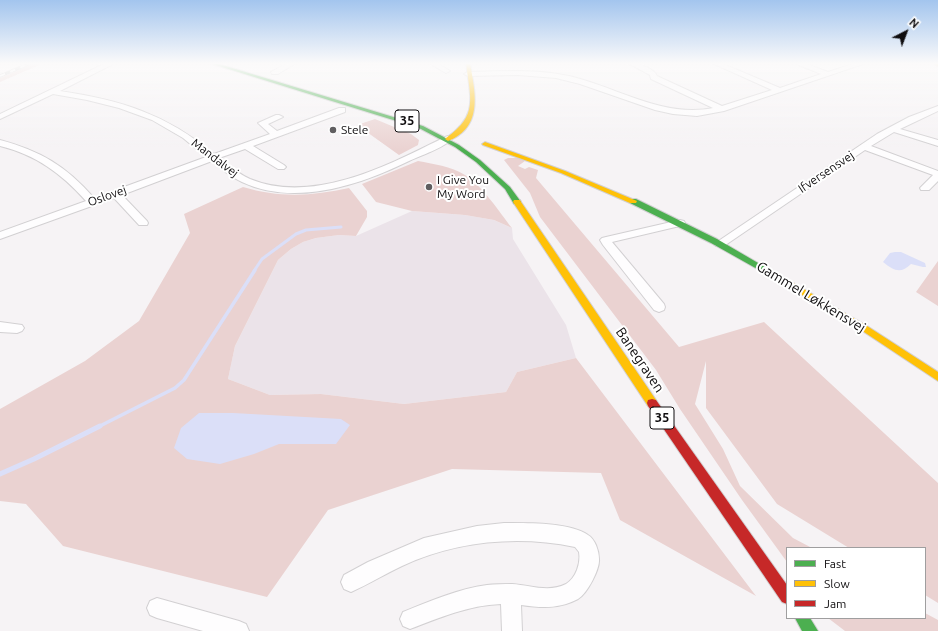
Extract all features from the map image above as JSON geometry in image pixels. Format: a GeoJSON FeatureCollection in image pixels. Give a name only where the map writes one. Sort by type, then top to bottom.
{"type":"FeatureCollection","features":[{"type":"Feature","properties":{"kind":"main road","name":"35"},"geometry":{"type":"LineString","coordinates":[[308,92],[407,121],[448,139]]}},
{"type":"Feature","properties":{"kind":"main road"},"geometry":{"type":"LineString","coordinates":[[448,139],[460,132],[472,117],[473,112],[470,92]]}},
{"type":"Feature","properties":{"kind":"main road","name":"35"},"geometry":{"type":"LineString","coordinates":[[362,109],[401,124],[439,144]]}},
{"type":"Feature","properties":{"kind":"main road","name":"Banegraven"},"geometry":{"type":"LineString","coordinates":[[448,139],[482,163],[508,188],[673,435],[786,596]]}},
{"type":"Feature","properties":{"kind":"main road","name":"Banegraven"},"geometry":{"type":"LineString","coordinates":[[439,144],[469,164],[488,180],[539,236]]}},
{"type":"Feature","properties":{"kind":"main road","name":"Gammel Løkkensvej"},"geometry":{"type":"LineString","coordinates":[[485,144],[521,156],[620,195],[680,223],[820,301],[938,377]]}},
{"type":"Feature","properties":{"kind":"main road"},"geometry":{"type":"LineString","coordinates":[[803,619],[811,631]]}},
{"type":"Feature","properties":{"kind":"street"},"geometry":{"type":"LineString","coordinates":[[0,117],[51,92]]}},
{"type":"Feature","properties":{"kind":"street","name":"Mandalvej"},"geometry":{"type":"LineString","coordinates":[[55,92],[106,101],[142,112],[173,127],[246,181],[276,188],[312,188],[349,182],[413,157],[448,139]]}},
{"type":"Feature","properties":{"kind":"street"},"geometry":{"type":"LineString","coordinates":[[613,92],[669,111],[687,113],[704,113],[722,109],[772,92]]}},
{"type":"Feature","properties":{"kind":"street"},"geometry":{"type":"LineString","coordinates":[[687,92],[722,109]]}},
{"type":"Feature","properties":{"kind":"street","name":"Ifversensvej"},"geometry":{"type":"LineString","coordinates":[[720,244],[864,147],[893,129],[938,108]]}},
{"type":"Feature","properties":{"kind":"street","name":"Oslovej"},"geometry":{"type":"LineString","coordinates":[[0,236],[342,110]]}},
{"type":"Feature","properties":{"kind":"street"},"geometry":{"type":"LineString","coordinates":[[276,134],[262,123],[279,117]]}},
{"type":"Feature","properties":{"kind":"street"},"geometry":{"type":"LineString","coordinates":[[893,129],[938,144]]}},
{"type":"Feature","properties":{"kind":"street"},"geometry":{"type":"LineString","coordinates":[[0,143],[29,152],[57,167],[71,178],[92,202]]}},
{"type":"Feature","properties":{"kind":"street"},"geometry":{"type":"LineString","coordinates":[[246,145],[281,167]]}},
{"type":"Feature","properties":{"kind":"street"},"geometry":{"type":"LineString","coordinates":[[864,147],[938,175],[925,188]]}},
{"type":"Feature","properties":{"kind":"street"},"geometry":{"type":"LineString","coordinates":[[115,193],[143,223]]}},
{"type":"Feature","properties":{"kind":"street"},"geometry":{"type":"LineString","coordinates":[[659,307],[606,240],[680,223]]}},
{"type":"Feature","properties":{"kind":"street"},"geometry":{"type":"LineString","coordinates":[[0,327],[17,328]]}},
{"type":"Feature","properties":{"kind":"street"},"geometry":{"type":"LineString","coordinates":[[351,582],[378,566],[408,554],[467,535],[508,531],[545,533],[582,540],[586,544],[590,560],[584,576],[574,590],[552,598],[511,594],[453,602],[410,619]]}},
{"type":"Feature","properties":{"kind":"street"},"geometry":{"type":"LineString","coordinates":[[511,594],[512,631]]}},
{"type":"Feature","properties":{"kind":"street"},"geometry":{"type":"LineString","coordinates":[[157,608],[239,631]]}},
{"type":"Feature","properties":{"kind":"shaded area"},"geometry":{"type":"Polygon","coordinates":[[[375,119],[411,134],[419,140],[418,145],[399,155],[357,125],[375,119]]]}},
{"type":"Feature","properties":{"kind":"shaded area"},"geometry":{"type":"Polygon","coordinates":[[[508,158],[520,158],[525,161],[518,166],[525,169],[529,167],[538,170],[536,178],[679,347],[764,322],[938,483],[938,603],[926,596],[926,547],[847,547],[777,504],[706,408],[706,361],[695,404],[723,449],[740,486],[793,538],[810,547],[786,547],[786,561],[742,500],[680,409],[656,370],[540,217],[530,193],[504,160],[508,158]]]}},
{"type":"Feature","properties":{"kind":"shaded area"},"geometry":{"type":"Polygon","coordinates":[[[418,161],[448,167],[465,175],[484,192],[512,228],[494,220],[465,215],[412,211],[376,202],[362,184],[418,161]]]}},
{"type":"Feature","properties":{"kind":"shaded area"},"geometry":{"type":"Polygon","coordinates":[[[243,187],[256,191],[296,195],[322,193],[349,188],[367,211],[367,217],[356,236],[339,235],[316,238],[303,242],[291,249],[278,260],[235,346],[228,379],[270,395],[321,394],[404,404],[506,392],[517,372],[576,358],[756,596],[620,520],[601,473],[452,469],[328,510],[267,597],[63,546],[26,504],[0,501],[0,409],[85,361],[139,321],[190,233],[184,214],[243,187]]]}},
{"type":"Feature","properties":{"kind":"shaded area"},"geometry":{"type":"Polygon","coordinates":[[[412,211],[465,215],[494,220],[512,228],[513,239],[566,325],[576,358],[517,372],[506,392],[404,404],[321,394],[270,395],[228,379],[235,346],[278,260],[291,249],[303,242],[316,238],[339,235],[356,236],[412,211]]]}},
{"type":"Feature","properties":{"kind":"shaded area"},"geometry":{"type":"Polygon","coordinates":[[[938,261],[938,306],[916,292],[938,261]]]}},
{"type":"Feature","properties":{"kind":"shaded area"},"geometry":{"type":"Polygon","coordinates":[[[926,614],[938,620],[938,631],[845,631],[829,619],[926,619],[926,614]]]}},
{"type":"Feature","properties":{"kind":"water"},"geometry":{"type":"Polygon","coordinates":[[[901,252],[925,263],[926,267],[911,264],[901,270],[891,268],[883,262],[890,253],[901,252]]]}},
{"type":"Feature","properties":{"kind":"water"},"geometry":{"type":"Polygon","coordinates":[[[199,413],[233,413],[341,419],[350,425],[336,444],[279,444],[254,454],[220,464],[187,459],[174,448],[181,428],[199,413]]]}},
{"type":"Feature","properties":{"kind":"waterway"},"geometry":{"type":"LineString","coordinates":[[254,271],[262,259],[296,234],[306,230],[341,227]]}},
{"type":"Feature","properties":{"kind":"waterway"},"geometry":{"type":"LineString","coordinates":[[98,427],[175,388],[184,380],[255,270]]}},
{"type":"Feature","properties":{"kind":"waterway"},"geometry":{"type":"LineString","coordinates":[[0,474],[98,427]]}},
{"type":"Feature","properties":{"kind":"traffic: fast"},"geometry":{"type":"LineString","coordinates":[[308,92],[421,127],[457,146],[478,161],[508,188],[517,202]]}},
{"type":"Feature","properties":{"kind":"traffic: fast"},"geometry":{"type":"LineString","coordinates":[[633,201],[714,241],[778,277]]}},
{"type":"Feature","properties":{"kind":"traffic: fast"},"geometry":{"type":"LineString","coordinates":[[803,619],[811,631]]}},
{"type":"Feature","properties":{"kind":"traffic: slow"},"geometry":{"type":"LineString","coordinates":[[448,139],[466,124],[471,115],[473,107],[472,92]]}},
{"type":"Feature","properties":{"kind":"traffic: slow"},"geometry":{"type":"LineString","coordinates":[[485,144],[563,172],[633,201]]}},
{"type":"Feature","properties":{"kind":"traffic: slow"},"geometry":{"type":"LineString","coordinates":[[517,202],[652,403]]}},
{"type":"Feature","properties":{"kind":"traffic: slow"},"geometry":{"type":"LineString","coordinates":[[778,277],[864,328],[938,377]]}},
{"type":"Feature","properties":{"kind":"traffic: jam"},"geometry":{"type":"LineString","coordinates":[[652,403],[786,596]]}},
{"type":"Feature","properties":{"kind":"place","name":"Stele"},"geometry":{"type":"Point","coordinates":[333,130]}},
{"type":"Feature","properties":{"kind":"place","name":"I Give You My Word"},"geometry":{"type":"Point","coordinates":[429,187]}}]}
